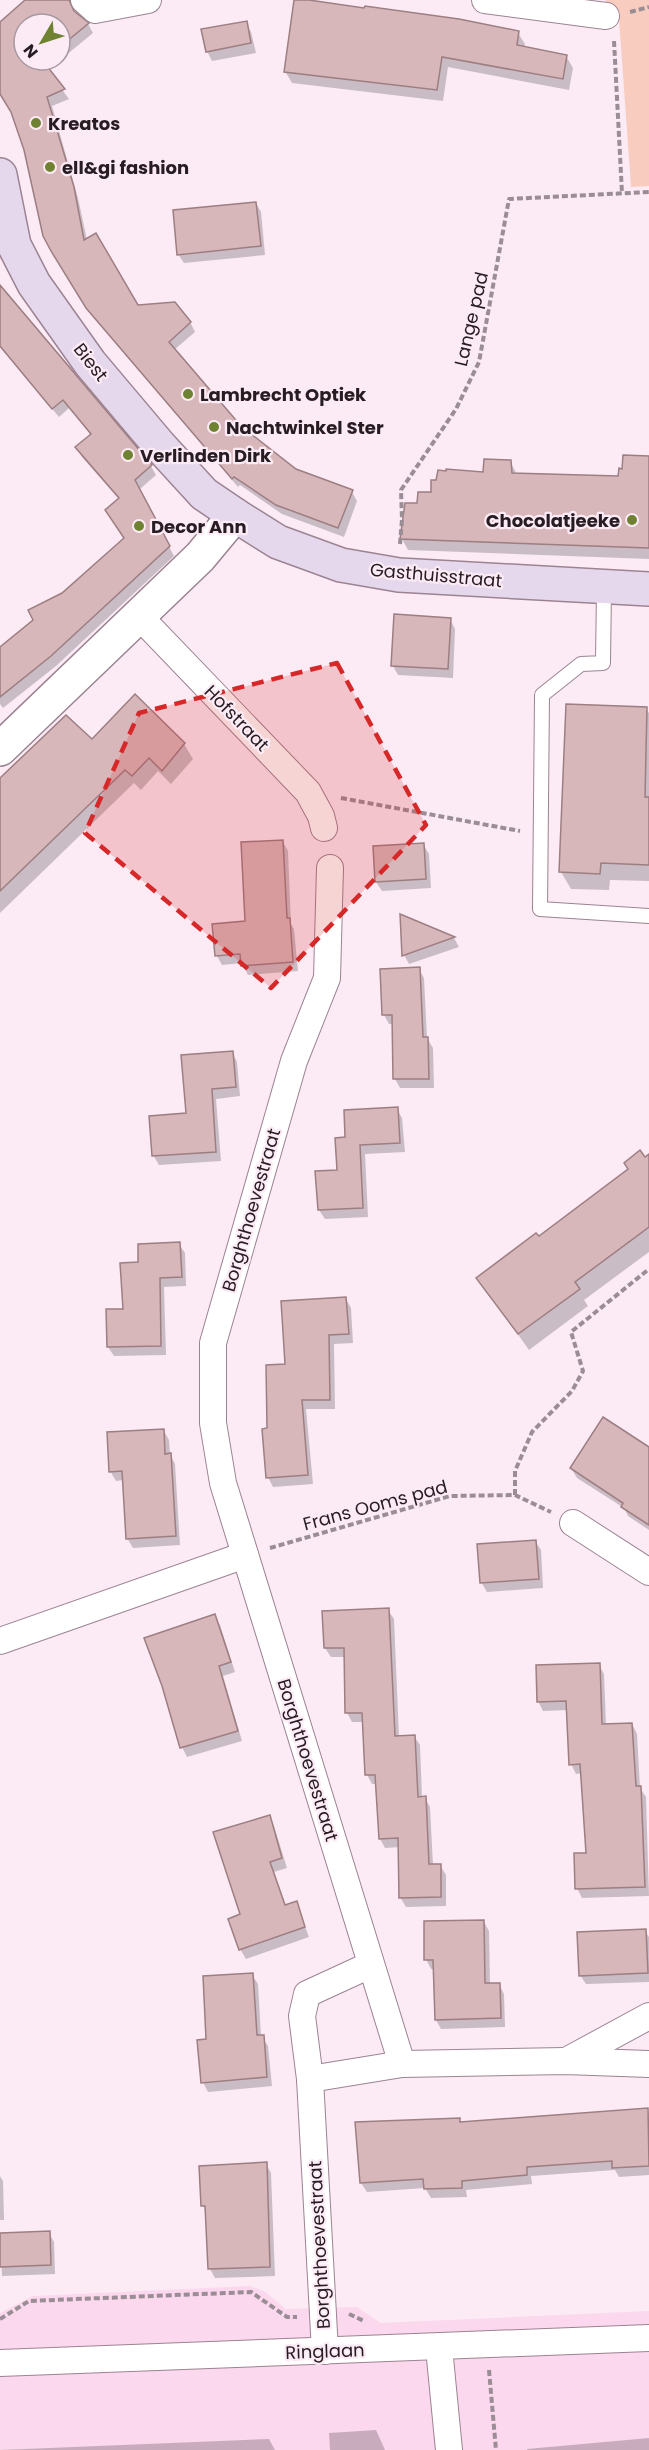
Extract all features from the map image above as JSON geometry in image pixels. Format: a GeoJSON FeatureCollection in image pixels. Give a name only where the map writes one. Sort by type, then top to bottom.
{"type":"FeatureCollection","features":[{"type":"Feature","properties":{"kind":"main road","name":"Biest"},"geometry":{"type":"LineString","coordinates":[[0,175],[7,249],[90,363],[204,494],[235,515]]}},
{"type":"Feature","properties":{"kind":"main road","name":"Gasthuisstraat"},"geometry":{"type":"LineString","coordinates":[[235,515],[278,542],[341,565],[399,575],[649,589]]}},
{"type":"Feature","properties":{"kind":"street"},"geometry":{"type":"LineString","coordinates":[[84,0],[94,10],[148,0]]}},
{"type":"Feature","properties":{"kind":"street"},"geometry":{"type":"LineString","coordinates":[[485,0],[606,16]]}},
{"type":"Feature","properties":{"kind":"street"},"geometry":{"type":"LineString","coordinates":[[0,749],[200,557],[235,515]]}},
{"type":"Feature","properties":{"kind":"street","name":"Hofstraat"},"geometry":{"type":"LineString","coordinates":[[139,616],[308,792],[321,816],[324,828]]}},
{"type":"Feature","properties":{"kind":"street","name":"Borghthoevestraat"},"geometry":{"type":"LineString","coordinates":[[330,868],[327,978],[294,1061],[213,1343],[213,1423],[224,1483],[245,1555],[402,2064]]}},
{"type":"Feature","properties":{"kind":"street"},"geometry":{"type":"LineString","coordinates":[[573,1523],[649,1572]]}},
{"type":"Feature","properties":{"kind":"street"},"geometry":{"type":"LineString","coordinates":[[0,1641],[245,1555]]}},
{"type":"Feature","properties":{"kind":"street","name":"Borghthoevestraat"},"geometry":{"type":"LineString","coordinates":[[325,2351],[310,2079],[302,2016],[307,1994],[370,1965]]}},
{"type":"Feature","properties":{"kind":"street"},"geometry":{"type":"LineString","coordinates":[[565,2061],[649,2016]]}},
{"type":"Feature","properties":{"kind":"street"},"geometry":{"type":"LineString","coordinates":[[310,2079],[402,2064],[565,2061],[649,2064]]}},
{"type":"Feature","properties":{"kind":"street","name":"Ringlaan"},"geometry":{"type":"LineString","coordinates":[[0,2363],[439,2348],[649,2338]]}},
{"type":"Feature","properties":{"kind":"street"},"geometry":{"type":"LineString","coordinates":[[439,2348],[449,2450]]}},
{"type":"Feature","properties":{"kind":"lane"},"geometry":{"type":"LineString","coordinates":[[604,587],[603,663],[580,664],[542,695],[540,909],[649,916]]}},
{"type":"Feature","properties":{"kind":"path"},"geometry":{"type":"LineString","coordinates":[[606,16],[613,23],[622,193],[649,192]]}},
{"type":"Feature","properties":{"kind":"path","name":"Lange pad"},"geometry":{"type":"LineString","coordinates":[[399,575],[401,490],[456,409],[479,362],[509,199],[622,193]]}},
{"type":"Feature","properties":{"kind":"path"},"geometry":{"type":"LineString","coordinates":[[308,792],[541,835]]}},
{"type":"Feature","properties":{"kind":"path"},"geometry":{"type":"LineString","coordinates":[[573,1523],[515,1495],[515,1471],[532,1432],[572,1391],[583,1371],[571,1332],[649,1269]]}},
{"type":"Feature","properties":{"kind":"path","name":"Frans Ooms pad"},"geometry":{"type":"LineString","coordinates":[[245,1555],[450,1496],[515,1495]]}},
{"type":"Feature","properties":{"kind":"path"},"geometry":{"type":"LineString","coordinates":[[0,2319],[29,2301],[251,2292],[287,2317],[352,2314],[368,2324]]}},
{"type":"Feature","properties":{"kind":"path"},"geometry":{"type":"LineString","coordinates":[[487,2346],[496,2450]]}},
{"type":"Feature","properties":{"kind":"highlighted area"},"geometry":{"type":"Polygon","coordinates":[[[337,663],[426,825],[271,988],[85,833],[139,713],[337,663]]]}},
{"type":"Feature","properties":{"kind":"shaded area"},"geometry":{"type":"Polygon","coordinates":[[[605,0],[649,0],[649,186],[631,187],[619,19],[605,0]]]}},
{"type":"Feature","properties":{"kind":"shaded area"},"geometry":{"type":"Polygon","coordinates":[[[250,2286],[264,2291],[286,2309],[357,2307],[381,2323],[649,2311],[649,2450],[0,2450],[0,2313],[33,2296],[250,2286]]]}},
{"type":"Feature","properties":{"kind":"building"},"geometry":{"type":"Polygon","coordinates":[[[25,0],[69,0],[74,11],[89,23],[72,37],[72,12],[12,12],[12,72],[52,72],[65,89],[47,97],[74,187],[84,240],[96,233],[138,305],[175,302],[191,322],[169,342],[241,426],[296,469],[353,490],[338,528],[276,505],[234,477],[232,479],[86,308],[43,236],[24,150],[11,112],[0,94],[0,22],[25,0]]]}},
{"type":"Feature","properties":{"kind":"building"},"geometry":{"type":"Polygon","coordinates":[[[294,0],[364,8],[365,6],[459,19],[519,31],[517,45],[567,55],[563,79],[442,57],[437,90],[284,72],[294,0]]]}},
{"type":"Feature","properties":{"kind":"building"},"geometry":{"type":"Polygon","coordinates":[[[247,21],[251,43],[206,52],[201,29],[247,21]]]}},
{"type":"Feature","properties":{"kind":"building"},"geometry":{"type":"Polygon","coordinates":[[[256,202],[261,246],[177,255],[173,210],[256,202]]]}},
{"type":"Feature","properties":{"kind":"building"},"geometry":{"type":"Polygon","coordinates":[[[0,285],[152,465],[135,480],[170,546],[51,656],[0,697],[0,647],[33,620],[28,610],[62,593],[124,538],[105,510],[119,498],[75,447],[91,434],[63,400],[52,409],[0,346],[0,285]]]}},
{"type":"Feature","properties":{"kind":"building"},"geometry":{"type":"Polygon","coordinates":[[[623,455],[649,456],[649,548],[400,539],[405,503],[417,503],[418,492],[431,492],[431,480],[436,480],[438,470],[483,472],[484,459],[511,460],[512,473],[618,476],[619,468],[622,469],[623,455]]]}},
{"type":"Feature","properties":{"kind":"building"},"geometry":{"type":"Polygon","coordinates":[[[394,614],[451,618],[448,669],[391,666],[394,614]]]}},
{"type":"Feature","properties":{"kind":"building"},"geometry":{"type":"Polygon","coordinates":[[[135,694],[185,743],[162,771],[149,758],[132,776],[125,770],[0,891],[0,778],[66,715],[92,739],[135,694]]]}},
{"type":"Feature","properties":{"kind":"building"},"geometry":{"type":"Polygon","coordinates":[[[566,704],[647,707],[645,797],[649,797],[649,865],[601,863],[600,874],[559,872],[566,704]]]}},
{"type":"Feature","properties":{"kind":"building"},"geometry":{"type":"Polygon","coordinates":[[[283,840],[287,918],[290,918],[293,962],[241,966],[240,954],[215,956],[212,924],[245,921],[241,842],[283,840]]]}},
{"type":"Feature","properties":{"kind":"building"},"geometry":{"type":"Polygon","coordinates":[[[424,843],[426,879],[375,882],[373,846],[424,843]]]}},
{"type":"Feature","properties":{"kind":"building"},"geometry":{"type":"Polygon","coordinates":[[[400,914],[455,937],[402,956],[400,914]]]}},
{"type":"Feature","properties":{"kind":"building"},"geometry":{"type":"Polygon","coordinates":[[[420,967],[423,1037],[428,1037],[429,1079],[393,1079],[392,1015],[382,1015],[380,969],[420,967]]]}},
{"type":"Feature","properties":{"kind":"building"},"geometry":{"type":"Polygon","coordinates":[[[233,1051],[236,1087],[212,1089],[216,1152],[152,1156],[149,1116],[186,1113],[181,1055],[233,1051]]]}},
{"type":"Feature","properties":{"kind":"building"},"geometry":{"type":"Polygon","coordinates":[[[398,1107],[400,1143],[360,1145],[363,1208],[318,1210],[315,1171],[337,1170],[335,1138],[345,1137],[344,1110],[398,1107]]]}},
{"type":"Feature","properties":{"kind":"building"},"geometry":{"type":"Polygon","coordinates":[[[640,1150],[645,1157],[649,1154],[649,1227],[575,1282],[580,1289],[518,1334],[476,1278],[536,1233],[539,1236],[628,1169],[624,1163],[640,1150]]]}},
{"type":"Feature","properties":{"kind":"building"},"geometry":{"type":"Polygon","coordinates":[[[180,1242],[182,1277],[160,1278],[161,1346],[107,1347],[106,1309],[123,1309],[120,1263],[138,1262],[138,1244],[180,1242]]]}},
{"type":"Feature","properties":{"kind":"building"},"geometry":{"type":"Polygon","coordinates":[[[346,1297],[349,1334],[329,1335],[330,1400],[302,1400],[308,1475],[266,1478],[262,1429],[267,1428],[266,1365],[285,1364],[281,1301],[346,1297]]]}},
{"type":"Feature","properties":{"kind":"building"},"geometry":{"type":"Polygon","coordinates":[[[603,1417],[649,1447],[649,1525],[621,1507],[623,1503],[570,1468],[603,1417]]]}},
{"type":"Feature","properties":{"kind":"building"},"geometry":{"type":"Polygon","coordinates":[[[164,1429],[165,1454],[171,1453],[176,1536],[126,1539],[122,1471],[109,1472],[107,1432],[164,1429]]]}},
{"type":"Feature","properties":{"kind":"building"},"geometry":{"type":"Polygon","coordinates":[[[536,1540],[539,1579],[480,1583],[477,1544],[536,1540]]]}},
{"type":"Feature","properties":{"kind":"building"},"geometry":{"type":"Polygon","coordinates":[[[389,1608],[395,1736],[415,1735],[418,1797],[426,1796],[429,1864],[441,1864],[441,1897],[399,1898],[398,1838],[379,1839],[375,1775],[365,1775],[362,1713],[345,1713],[344,1648],[324,1648],[322,1611],[389,1608]]]}},
{"type":"Feature","properties":{"kind":"building"},"geometry":{"type":"Polygon","coordinates":[[[215,1614],[231,1662],[219,1666],[238,1731],[180,1748],[162,1686],[144,1638],[215,1614]]]}},
{"type":"Feature","properties":{"kind":"building"},"geometry":{"type":"Polygon","coordinates":[[[600,1663],[602,1724],[632,1723],[636,1786],[641,1786],[645,1887],[575,1889],[574,1853],[586,1853],[580,1764],[569,1765],[566,1701],[537,1702],[536,1665],[600,1663]]]}},
{"type":"Feature","properties":{"kind":"building"},"geometry":{"type":"Polygon","coordinates":[[[270,1815],[282,1858],[270,1862],[285,1905],[297,1901],[305,1927],[239,1950],[228,1919],[240,1914],[213,1832],[270,1815]]]}},
{"type":"Feature","properties":{"kind":"building"},"geometry":{"type":"Polygon","coordinates":[[[484,1920],[485,1983],[500,1983],[501,2018],[435,2020],[433,1960],[424,1960],[424,1921],[484,1920]]]}},
{"type":"Feature","properties":{"kind":"building"},"geometry":{"type":"Polygon","coordinates":[[[646,1929],[648,1973],[579,1976],[577,1932],[646,1929]]]}},
{"type":"Feature","properties":{"kind":"building"},"geometry":{"type":"Polygon","coordinates":[[[253,1973],[257,2035],[264,2035],[267,2077],[201,2083],[197,2040],[206,2039],[203,1976],[253,1973]]]}},
{"type":"Feature","properties":{"kind":"building"},"geometry":{"type":"Polygon","coordinates":[[[648,2108],[649,2166],[612,2168],[612,2161],[527,2167],[527,2175],[462,2181],[462,2188],[424,2189],[423,2179],[360,2183],[355,2122],[460,2118],[460,2122],[648,2108]]]}},
{"type":"Feature","properties":{"kind":"building"},"geometry":{"type":"Polygon","coordinates":[[[267,2162],[270,2267],[208,2269],[205,2206],[201,2206],[199,2166],[267,2162]]]}},
{"type":"Feature","properties":{"kind":"building"},"geometry":{"type":"Polygon","coordinates":[[[50,2231],[51,2265],[0,2267],[0,2233],[50,2231]]]}},
{"type":"Feature","properties":{"kind":"place","name":"Kreatos"},"geometry":{"type":"Point","coordinates":[36,123]}},
{"type":"Feature","properties":{"kind":"place","name":"ell&gi fashion"},"geometry":{"type":"Point","coordinates":[50,167]}},
{"type":"Feature","properties":{"kind":"place","name":"Lambrecht Optiek"},"geometry":{"type":"Point","coordinates":[188,394]}},
{"type":"Feature","properties":{"kind":"place","name":"Nachtwinkel Ster"},"geometry":{"type":"Point","coordinates":[214,427]}},
{"type":"Feature","properties":{"kind":"place","name":"Verlinden Dirk"},"geometry":{"type":"Point","coordinates":[128,455]}},
{"type":"Feature","properties":{"kind":"place","name":"Chocolatjeeke"},"geometry":{"type":"Point","coordinates":[632,520]}},
{"type":"Feature","properties":{"kind":"place","name":"Decor Ann"},"geometry":{"type":"Point","coordinates":[139,526]}}]}
